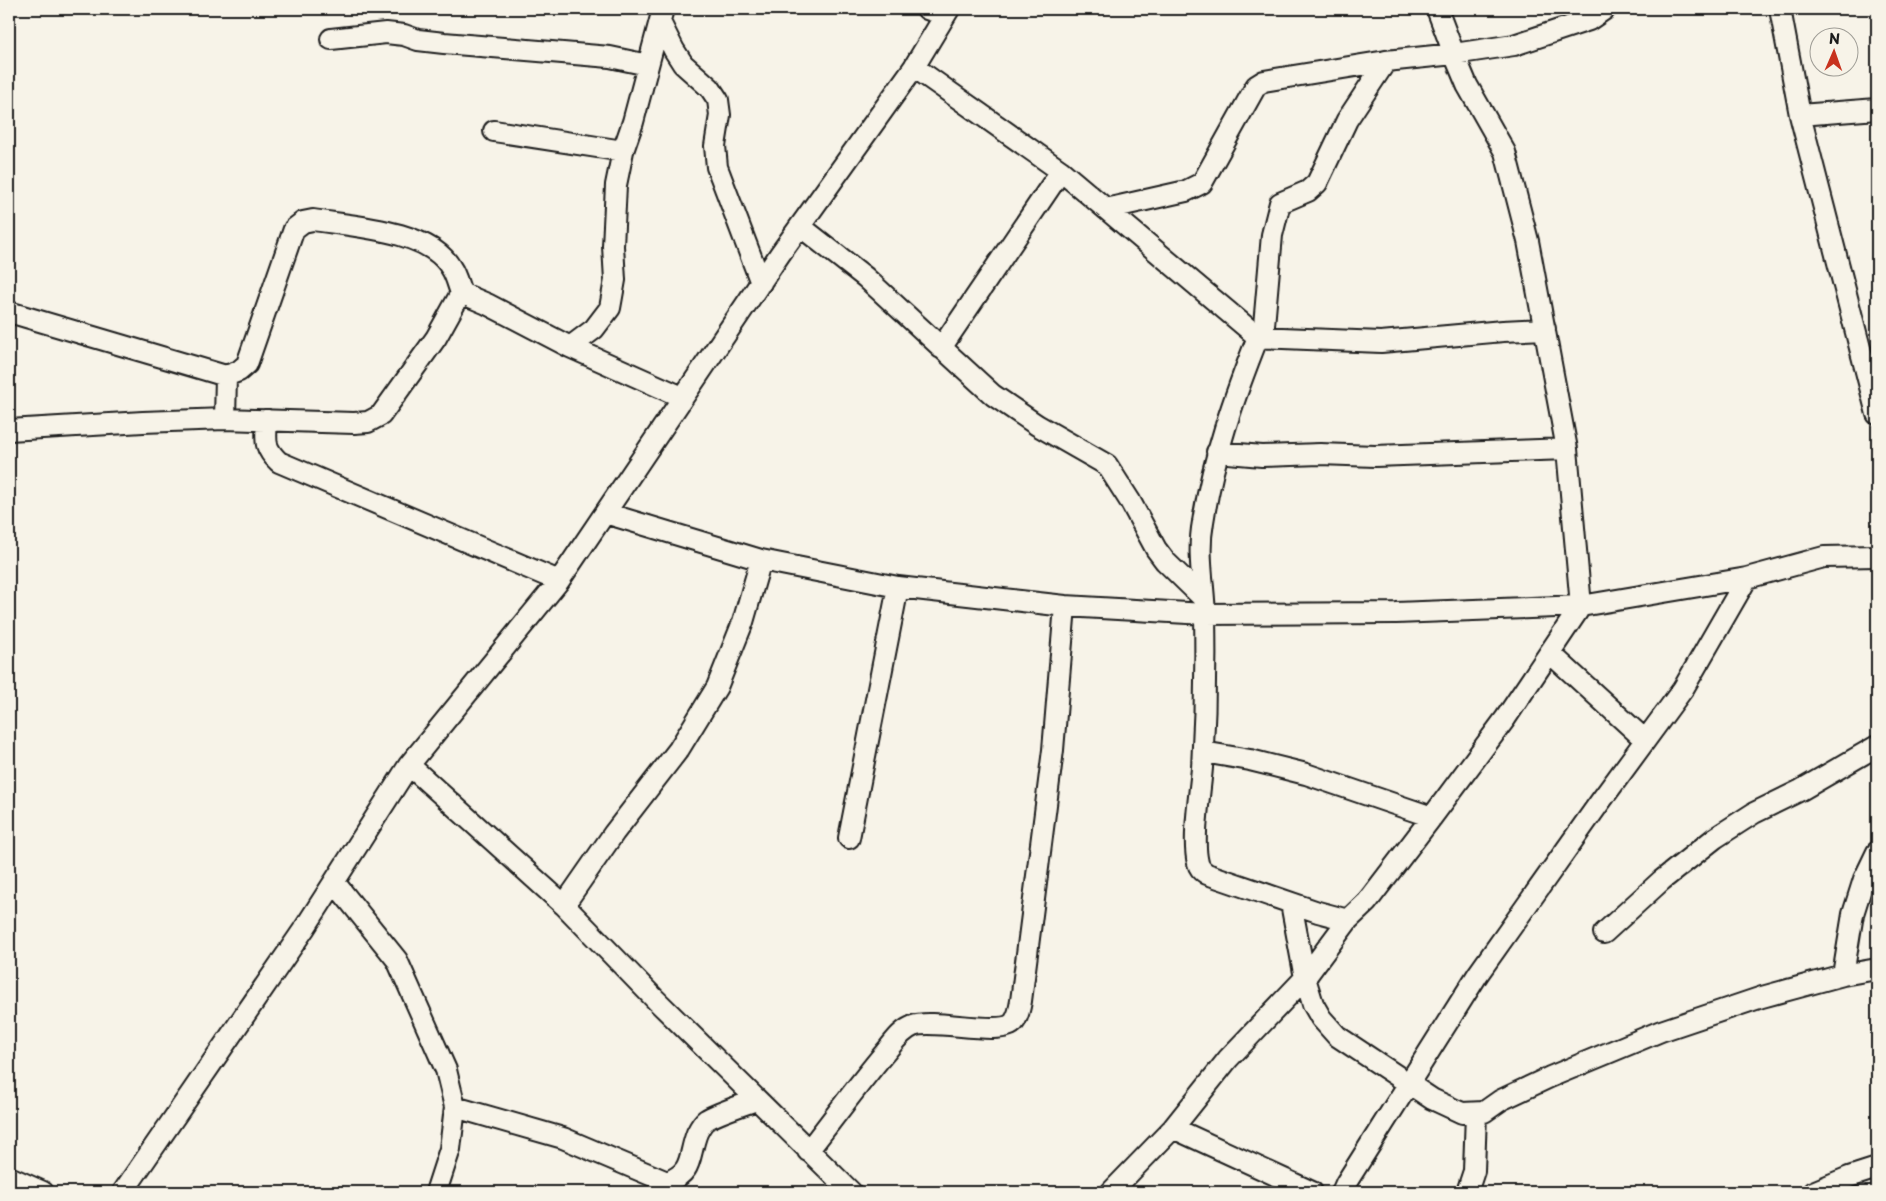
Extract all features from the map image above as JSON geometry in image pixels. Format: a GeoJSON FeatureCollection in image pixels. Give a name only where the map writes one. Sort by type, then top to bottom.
{"type":"FeatureCollection","features":[{"type":"Feature","properties":{"kind":"street"},"geometry":{"type":"LineString","coordinates":[[1111,1192],[1172,1128],[1228,1059],[1304,978],[1348,920],[1367,902],[1432,817],[1550,653],[1581,606],[1567,449],[1528,241],[1505,152],[1467,86],[1438,9]]}},
{"type":"Feature","properties":{"kind":"street"},"geometry":{"type":"LineString","coordinates":[[1106,209],[1186,191],[1202,183],[1256,86],[1264,81],[1386,61],[1514,45],[1581,15],[1605,9]]}},
{"type":"Feature","properties":{"kind":"street"},"geometry":{"type":"LineString","coordinates":[[1780,9],[1800,115],[1877,414]]}},
{"type":"Feature","properties":{"kind":"street"},"geometry":{"type":"LineString","coordinates":[[123,1192],[335,883],[409,765],[559,581],[682,397],[800,226],[914,67],[941,11]]}},
{"type":"Feature","properties":{"kind":"street"},"geometry":{"type":"LineString","coordinates":[[570,347],[594,329],[610,308],[616,280],[613,246],[616,185],[623,152],[661,15]]}},
{"type":"Feature","properties":{"kind":"street"},"geometry":{"type":"LineString","coordinates":[[661,15],[674,50],[684,64],[710,88],[718,100],[720,115],[715,146],[717,167],[761,283]]}},
{"type":"Feature","properties":{"kind":"street"},"geometry":{"type":"LineString","coordinates":[[331,39],[386,33],[444,43],[610,57],[648,65]]}},
{"type":"Feature","properties":{"kind":"street"},"geometry":{"type":"LineString","coordinates":[[1348,920],[1291,903],[1207,874],[1201,870],[1198,862],[1196,841],[1203,752],[1204,606],[1200,555],[1202,522],[1217,452],[1238,388],[1261,337],[1272,235],[1280,203],[1308,191],[1317,183],[1347,120],[1386,61]]}},
{"type":"Feature","properties":{"kind":"street"},"geometry":{"type":"LineString","coordinates":[[914,67],[1061,171],[1261,337],[1381,342],[1503,331],[1545,330]]}},
{"type":"Feature","properties":{"kind":"street"},"geometry":{"type":"LineString","coordinates":[[1800,115],[1877,109]]}},
{"type":"Feature","properties":{"kind":"street"},"geometry":{"type":"LineString","coordinates":[[494,131],[623,152]]}},
{"type":"Feature","properties":{"kind":"street"},"geometry":{"type":"LineString","coordinates":[[941,348],[1061,171]]}},
{"type":"Feature","properties":{"kind":"street"},"geometry":{"type":"LineString","coordinates":[[9,312],[226,376],[239,371],[247,364],[294,230],[304,222],[313,220],[392,232],[432,248],[451,267],[460,293],[436,338],[382,415],[368,422],[225,419],[9,430]]}},
{"type":"Feature","properties":{"kind":"street"},"geometry":{"type":"LineString","coordinates":[[800,226],[865,277],[993,395],[1037,425],[1107,465],[1130,501],[1156,549],[1204,606]]}},
{"type":"Feature","properties":{"kind":"street"},"geometry":{"type":"LineString","coordinates":[[460,293],[487,304],[570,347],[682,397]]}},
{"type":"Feature","properties":{"kind":"street"},"geometry":{"type":"LineString","coordinates":[[225,419],[226,376]]}},
{"type":"Feature","properties":{"kind":"street"},"geometry":{"type":"LineString","coordinates":[[267,420],[266,439],[269,453],[279,462],[559,581]]}},
{"type":"Feature","properties":{"kind":"street"},"geometry":{"type":"LineString","coordinates":[[1217,452],[1262,456],[1297,454],[1375,456],[1567,449]]}},
{"type":"Feature","properties":{"kind":"street"},"geometry":{"type":"LineString","coordinates":[[605,513],[761,560],[898,587],[1065,606],[1204,606],[1396,613],[1581,606],[1747,578],[1824,557],[1877,556]]}},
{"type":"Feature","properties":{"kind":"street"},"geometry":{"type":"LineString","coordinates":[[564,905],[614,833],[679,749],[717,687],[743,622],[761,560]]}},
{"type":"Feature","properties":{"kind":"street"},"geometry":{"type":"LineString","coordinates":[[1342,1192],[1478,974],[1683,689],[1747,578]]}},
{"type":"Feature","properties":{"kind":"street"},"geometry":{"type":"LineString","coordinates":[[849,838],[898,587]]}},
{"type":"Feature","properties":{"kind":"street"},"geometry":{"type":"LineString","coordinates":[[808,1152],[870,1071],[901,1034],[912,1026],[924,1024],[1005,1027],[1011,1026],[1016,1021],[1021,1001],[1053,750],[1065,606]]}},
{"type":"Feature","properties":{"kind":"street"},"geometry":{"type":"LineString","coordinates":[[1550,653],[1645,740]]}},
{"type":"Feature","properties":{"kind":"street"},"geometry":{"type":"LineString","coordinates":[[1604,933],[1662,880],[1715,838],[1754,813],[1801,790],[1877,746]]}},
{"type":"Feature","properties":{"kind":"street"},"geometry":{"type":"LineString","coordinates":[[1203,752],[1250,760],[1306,774],[1432,817]]}},
{"type":"Feature","properties":{"kind":"street"},"geometry":{"type":"LineString","coordinates":[[409,765],[564,905],[756,1100],[851,1192]]}},
{"type":"Feature","properties":{"kind":"street"},"geometry":{"type":"LineString","coordinates":[[1843,975],[1853,914],[1864,879],[1877,852]]}},
{"type":"Feature","properties":{"kind":"street"},"geometry":{"type":"LineString","coordinates":[[335,883],[397,960],[446,1070],[455,1107],[450,1149],[436,1192]]}},
{"type":"Feature","properties":{"kind":"street"},"geometry":{"type":"LineString","coordinates":[[1291,903],[1304,978],[1313,1004],[1321,1018],[1337,1036],[1432,1099],[1462,1114],[1484,1112],[1501,1100],[1550,1077],[1661,1031],[1762,997],[1843,975],[1877,969]]}},
{"type":"Feature","properties":{"kind":"street"},"geometry":{"type":"LineString","coordinates":[[455,1107],[562,1138],[666,1182],[679,1177],[688,1167],[692,1146],[705,1121],[756,1100]]}},
{"type":"Feature","properties":{"kind":"street"},"geometry":{"type":"LineString","coordinates":[[1467,1192],[1474,1171],[1476,1113]]}},
{"type":"Feature","properties":{"kind":"street"},"geometry":{"type":"LineString","coordinates":[[1172,1128],[1312,1192]]}},
{"type":"Feature","properties":{"kind":"street"},"geometry":{"type":"LineString","coordinates":[[1813,1192],[1849,1176],[1877,1168]]}},
{"type":"Feature","properties":{"kind":"street"},"geometry":{"type":"LineString","coordinates":[[9,1177],[43,1192]]}}]}
